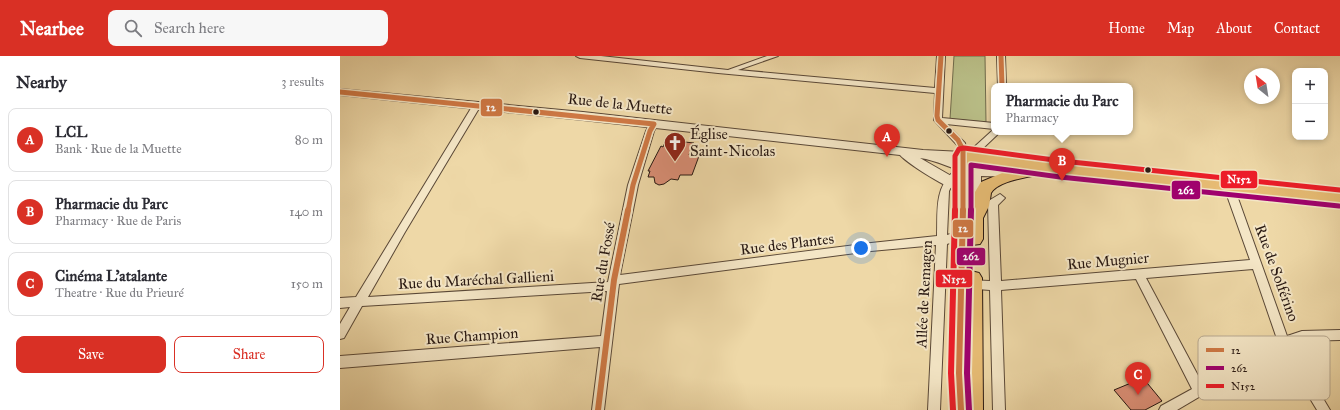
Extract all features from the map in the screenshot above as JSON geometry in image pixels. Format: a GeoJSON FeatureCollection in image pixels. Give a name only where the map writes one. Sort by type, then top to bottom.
{"type":"FeatureCollection","features":[{"type":"Feature","properties":{"kind":"main road"},"geometry":{"type":"LineString","coordinates":[[972,410],[968,285],[964,234],[956,185],[969,163],[1061,169],[1340,198]]}},
{"type":"Feature","properties":{"kind":"main road"},"geometry":{"type":"LineString","coordinates":[[961,410],[959,366],[960,307],[968,285],[975,218],[981,206],[983,192],[987,186],[994,182],[1017,173],[1040,169],[1061,169]]}},
{"type":"Feature","properties":{"kind":"street"},"geometry":{"type":"LineString","coordinates":[[580,56],[634,59],[729,72],[939,91]]}},
{"type":"Feature","properties":{"kind":"street"},"geometry":{"type":"LineString","coordinates":[[729,72],[774,56]]}},
{"type":"Feature","properties":{"kind":"street"},"geometry":{"type":"LineString","coordinates":[[941,56],[938,120],[962,145],[969,163],[975,218]]}},
{"type":"Feature","properties":{"kind":"street"},"geometry":{"type":"LineString","coordinates":[[1001,56],[1002,83]]}},
{"type":"Feature","properties":{"kind":"street","name":"Rue de la Muette"},"geometry":{"type":"LineString","coordinates":[[340,92],[478,105],[896,150],[969,163],[993,173],[1017,173]]}},
{"type":"Feature","properties":{"kind":"street"},"geometry":{"type":"LineString","coordinates":[[340,334],[401,229],[478,105]]}},
{"type":"Feature","properties":{"kind":"street"},"geometry":{"type":"LineString","coordinates":[[938,120],[991,126]]}},
{"type":"Feature","properties":{"kind":"street","name":"Rue du Fossé"},"geometry":{"type":"LineString","coordinates":[[598,410],[613,283],[633,186],[650,131],[654,124]]}},
{"type":"Feature","properties":{"kind":"street"},"geometry":{"type":"LineString","coordinates":[[969,163],[975,151],[992,135]]}},
{"type":"Feature","properties":{"kind":"street","name":"Rue de la Muette"},"geometry":{"type":"LineString","coordinates":[[896,150],[915,159],[956,185]]}},
{"type":"Feature","properties":{"kind":"street","name":"Allée de Remagen"},"geometry":{"type":"LineString","coordinates":[[934,410],[944,191],[956,185]]}},
{"type":"Feature","properties":{"kind":"street","name":"Rue de Solférino"},"geometry":{"type":"LineString","coordinates":[[1229,187],[1283,336]]}},
{"type":"Feature","properties":{"kind":"street"},"geometry":{"type":"LineString","coordinates":[[999,410],[993,210],[994,203],[1000,198]]}},
{"type":"Feature","properties":{"kind":"street","name":"Rue des Plantes"},"geometry":{"type":"LineString","coordinates":[[613,283],[952,239],[964,234]]}},
{"type":"Feature","properties":{"kind":"street","name":"Rue Mugnier"},"geometry":{"type":"LineString","coordinates":[[968,285],[996,286],[1257,264]]}},
{"type":"Feature","properties":{"kind":"street"},"geometry":{"type":"LineString","coordinates":[[1139,274],[1198,387]]}},
{"type":"Feature","properties":{"kind":"street","name":"Rue du Maréchal Gallieni"},"geometry":{"type":"LineString","coordinates":[[340,303],[613,283]]}},
{"type":"Feature","properties":{"kind":"street"},"geometry":{"type":"LineString","coordinates":[[1302,336],[1340,334]]}},
{"type":"Feature","properties":{"kind":"street","name":"Rue Champion"},"geometry":{"type":"LineString","coordinates":[[340,362],[606,341]]}},
{"type":"Feature","properties":{"kind":"street"},"geometry":{"type":"LineString","coordinates":[[1164,410],[1198,392]]}},
{"type":"Feature","properties":{"kind":"street","name":"Rue de Solférino"},"geometry":{"type":"LineString","coordinates":[[1318,400],[1324,410]]}},
{"type":"Feature","properties":{"kind":"green space"},"geometry":{"type":"Polygon","coordinates":[[[954,56],[985,56],[986,122],[950,119],[954,56]]]}},
{"type":"Feature","properties":{"kind":"building","name":"Église Saint-Nicolas"},"geometry":{"type":"Polygon","coordinates":[[[666,140],[694,143],[689,155],[699,156],[692,175],[680,175],[678,180],[671,179],[664,184],[659,185],[655,183],[654,177],[648,177],[650,171],[648,171],[661,146],[663,147],[666,140]]]}},
{"type":"Feature","properties":{"kind":"building"},"geometry":{"type":"Polygon","coordinates":[[[1143,378],[1162,401],[1145,410],[1131,410],[1114,390],[1143,378]]]}},
{"type":"Feature","properties":{"kind":"transit line","name":"12"},"geometry":{"type":"LineString","coordinates":[[941,56],[937,116],[938,120],[958,140],[963,150],[963,258],[960,307],[959,373],[961,410]]}},
{"type":"Feature","properties":{"kind":"transit line","name":"12"},"geometry":{"type":"LineString","coordinates":[[1001,56],[1002,83]]}},
{"type":"Feature","properties":{"kind":"transit line","name":"12"},"geometry":{"type":"LineString","coordinates":[[340,92],[654,124],[650,131],[633,185],[614,280],[598,410]]}},
{"type":"Feature","properties":{"kind":"transit line","name":"N152"},"geometry":{"type":"LineString","coordinates":[[953,410],[951,373],[952,307],[955,258],[955,156],[959,149],[964,148],[1062,161],[1340,190]]}},
{"type":"Feature","properties":{"kind":"transit line","name":"262"},"geometry":{"type":"LineString","coordinates":[[969,410],[967,373],[968,307],[971,258],[971,165],[1060,177],[1339,206]]}},
{"type":"Feature","properties":{"kind":"place","name":"LCL"},"geometry":{"type":"Point","coordinates":[887,157]}},
{"type":"Feature","properties":{"kind":"place","name":"Église Saint-Nicolas"},"geometry":{"type":"Point","coordinates":[675,162]}},
{"type":"Feature","properties":{"kind":"place","name":"Pharmacie du Parc"},"geometry":{"type":"Point","coordinates":[1062,181]}},
{"type":"Feature","properties":{"kind":"place","name":"Cinéma L'atalante"},"geometry":{"type":"Point","coordinates":[1138,395]}}]}
